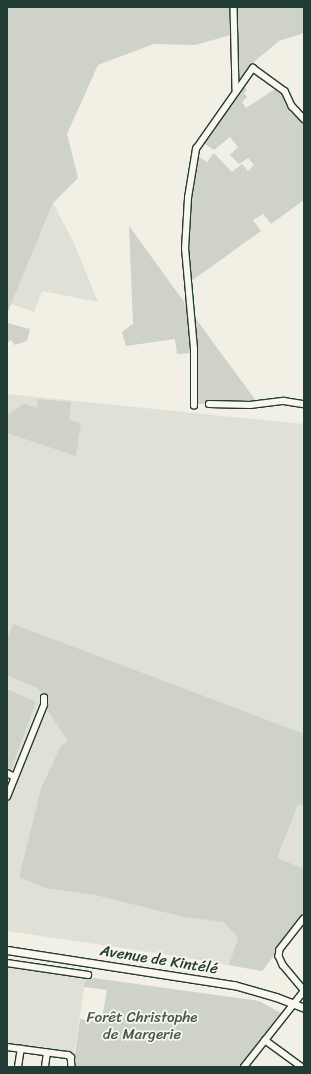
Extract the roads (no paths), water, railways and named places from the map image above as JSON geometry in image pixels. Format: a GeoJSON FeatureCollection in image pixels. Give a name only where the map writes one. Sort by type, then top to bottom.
{"type":"FeatureCollection","features":[{"type":"Feature","properties":{"kind":"main road","name":"Avenue de Kintélé"},"geometry":{"type":"LineString","coordinates":[[7,950],[234,985],[294,1003],[304,1008]]}},
{"type":"Feature","properties":{"kind":"street"},"geometry":{"type":"LineString","coordinates":[[234,7],[236,89]]}},
{"type":"Feature","properties":{"kind":"street"},"geometry":{"type":"LineString","coordinates":[[194,406],[194,350],[185,249],[190,183],[196,149],[236,89],[253,68],[285,91],[292,106],[304,119]]}},
{"type":"Feature","properties":{"kind":"street"},"geometry":{"type":"LineString","coordinates":[[209,404],[250,405],[284,401],[304,404]]}},
{"type":"Feature","properties":{"kind":"street"},"geometry":{"type":"LineString","coordinates":[[7,797],[44,705],[44,698]]}},
{"type":"Feature","properties":{"kind":"street"},"geometry":{"type":"LineString","coordinates":[[7,773],[15,776]]}},
{"type":"Feature","properties":{"kind":"street"},"geometry":{"type":"LineString","coordinates":[[246,1066],[304,990],[283,965],[279,956],[280,950],[304,919]]}},
{"type":"Feature","properties":{"kind":"street"},"geometry":{"type":"LineString","coordinates":[[7,963],[88,975]]}},
{"type":"Feature","properties":{"kind":"street"},"geometry":{"type":"LineString","coordinates":[[265,1040],[302,1067]]}},
{"type":"Feature","properties":{"kind":"street"},"geometry":{"type":"LineString","coordinates":[[7,1047],[71,1057],[72,1067]]}},
{"type":"Feature","properties":{"kind":"street"},"geometry":{"type":"LineString","coordinates":[[18,1067],[21,1049]]}},
{"type":"Feature","properties":{"kind":"street"},"geometry":{"type":"LineString","coordinates":[[45,1067],[47,1053]]}},
{"type":"Feature","properties":{"kind":"park label","name":"Forêt Christophe de Margerie"},"geometry":{"type":"Point","coordinates":[142,1026]}}]}
